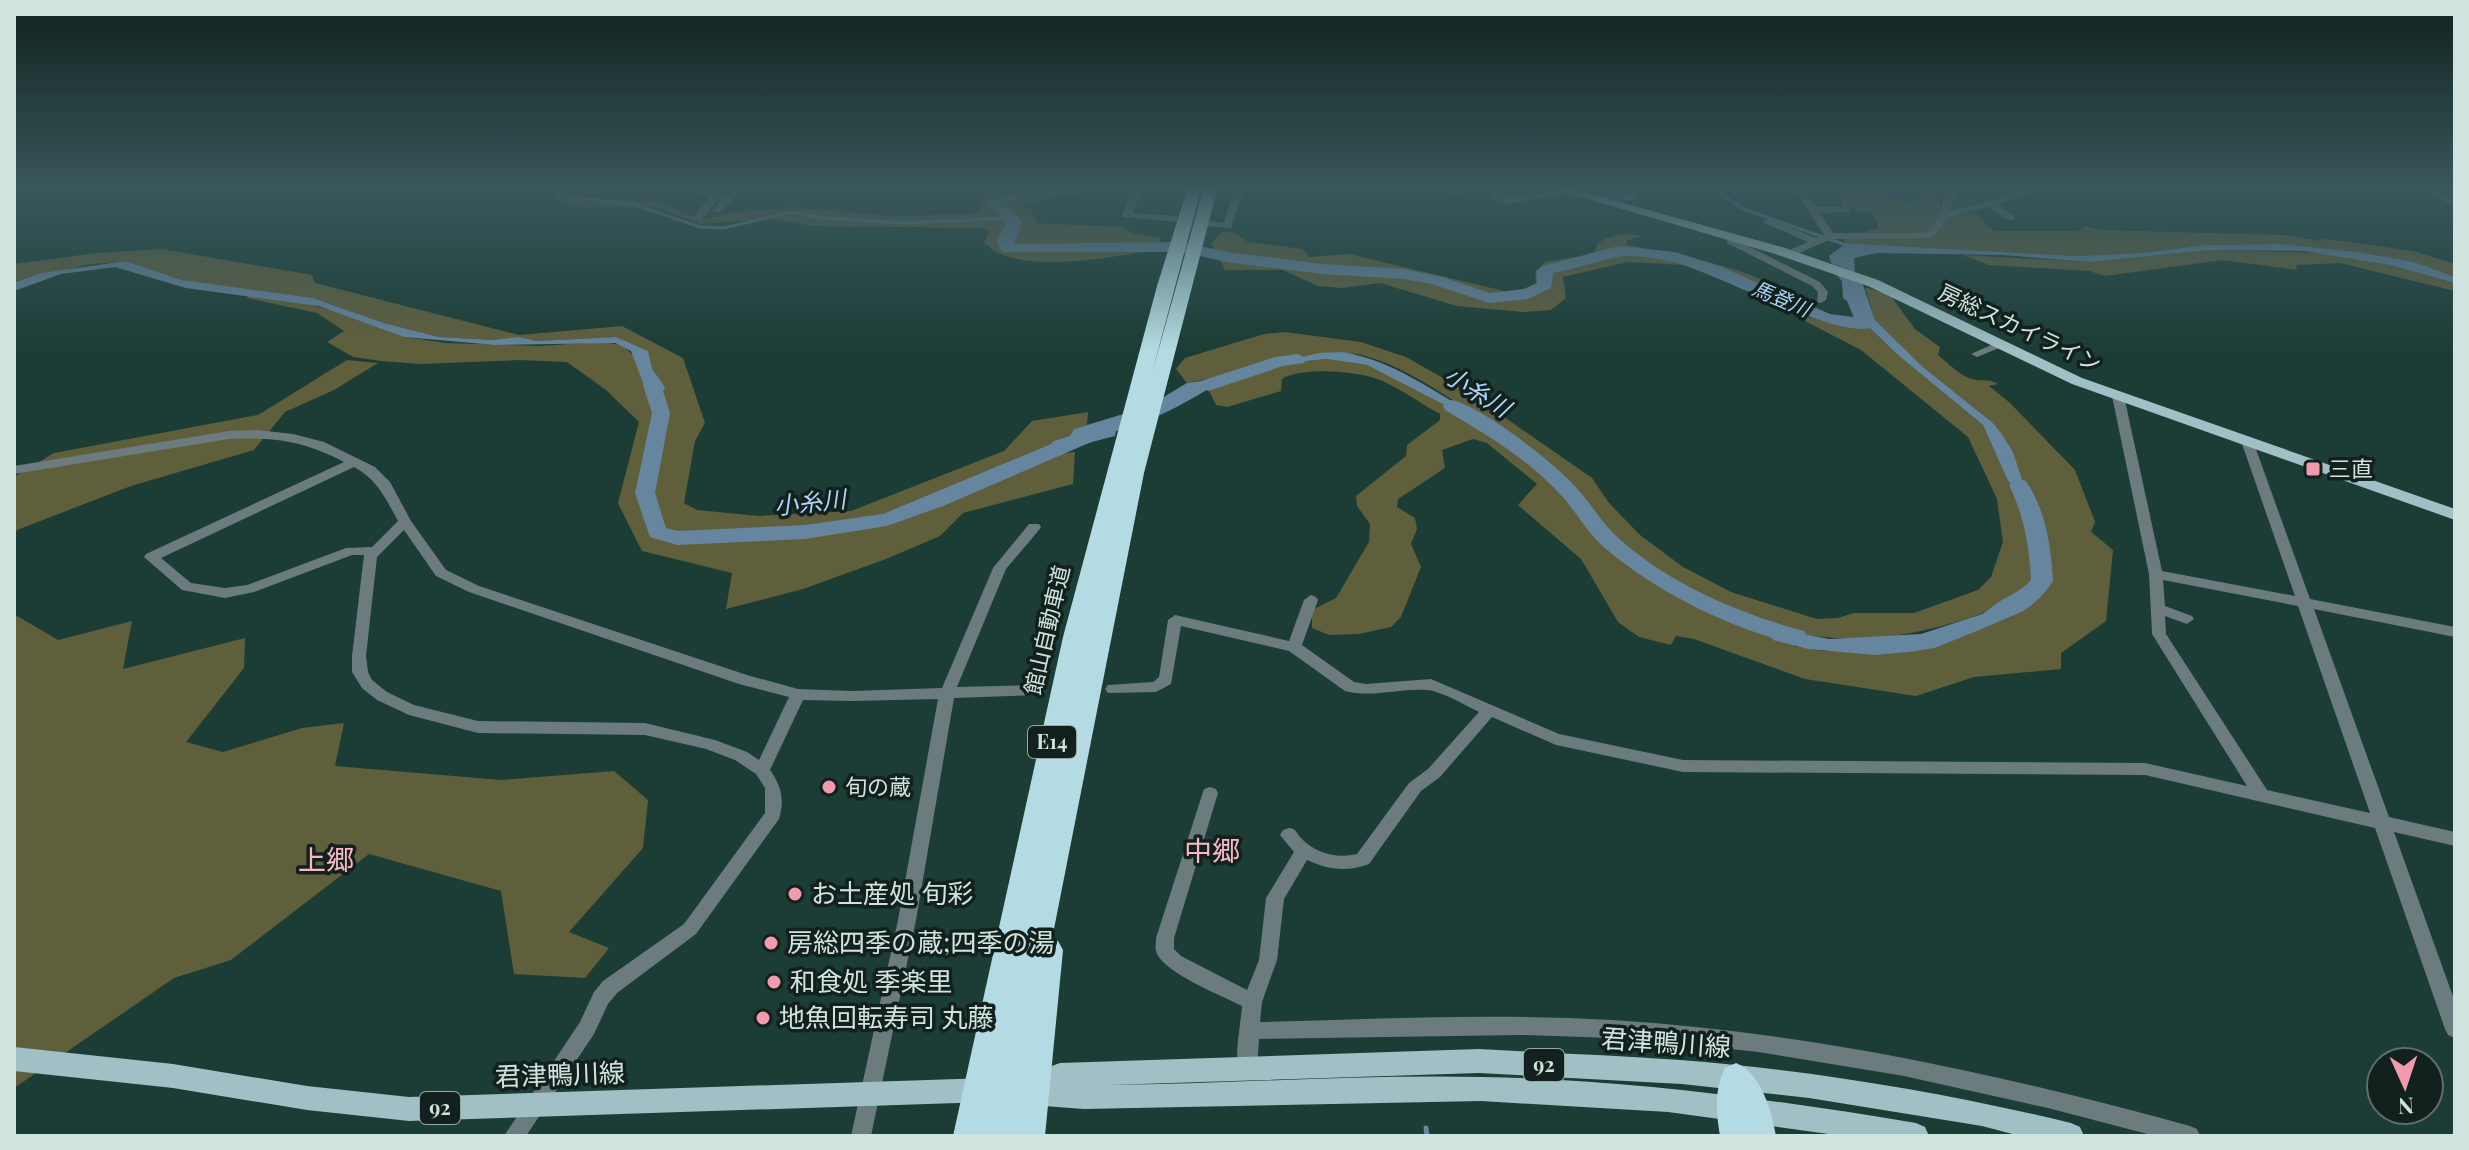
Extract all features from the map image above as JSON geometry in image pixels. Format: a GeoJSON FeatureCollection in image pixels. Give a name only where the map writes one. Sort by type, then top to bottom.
{"type":"FeatureCollection","features":[{"type":"Feature","properties":{"kind":"highway","name":"館山自動車道"},"geometry":{"type":"LineString","coordinates":[[1001,1136],[1075,637],[1125,473],[1186,244]]}},
{"type":"Feature","properties":{"kind":"highway","name":"館山自動車道"},"geometry":{"type":"LineString","coordinates":[[969,1136],[1019,1012],[1061,822],[1125,473]]}},
{"type":"Feature","properties":{"kind":"highway"},"geometry":{"type":"LineString","coordinates":[[1019,1012],[1029,1136]]}},
{"type":"Feature","properties":{"kind":"main road","name":"房総スカイライン"},"geometry":{"type":"LineString","coordinates":[[1754,244],[1873,283],[2064,375],[2118,396],[2455,515]]}},
{"type":"Feature","properties":{"kind":"main road","name":"君津鴨川線"},"geometry":{"type":"LineString","coordinates":[[14,1059],[173,1076],[307,1098],[409,1109],[1015,1089],[1082,1098],[1529,1089],[1674,1098],[1743,1113],[1982,1114],[2071,1136]]}},
{"type":"Feature","properties":{"kind":"main road","name":"君津鴨川線"},"geometry":{"type":"LineString","coordinates":[[1015,1089],[1060,1075],[1479,1061],[1743,1113],[1916,1136]]}},
{"type":"Feature","properties":{"kind":"street"},"geometry":{"type":"LineString","coordinates":[[1736,244],[1819,287],[1823,292],[1821,300]]}},
{"type":"Feature","properties":{"kind":"street"},"geometry":{"type":"LineString","coordinates":[[1764,258],[1788,254],[1812,244]]}},
{"type":"Feature","properties":{"kind":"street"},"geometry":{"type":"LineString","coordinates":[[1977,354],[2000,344]]}},
{"type":"Feature","properties":{"kind":"street"},"geometry":{"type":"LineString","coordinates":[[2118,396],[2156,574],[2159,634],[2262,796]]}},
{"type":"Feature","properties":{"kind":"street"},"geometry":{"type":"LineString","coordinates":[[14,470],[229,435],[257,434],[320,445],[370,470],[385,485],[405,522],[441,573],[474,589],[744,680],[798,694],[1038,690]]}},
{"type":"Feature","properties":{"kind":"street"},"geometry":{"type":"LineString","coordinates":[[2247,441],[2455,1029]]}},
{"type":"Feature","properties":{"kind":"street"},"geometry":{"type":"LineString","coordinates":[[355,462],[151,557],[187,587],[225,593],[249,589],[351,551],[374,551]]}},
{"type":"Feature","properties":{"kind":"street"},"geometry":{"type":"LineString","coordinates":[[405,522],[370,556],[360,672],[367,684],[382,696],[409,709],[478,727],[645,729],[709,744],[741,756],[762,770],[773,787],[773,814],[690,929],[610,987],[601,998],[587,1028],[514,1136]]}},
{"type":"Feature","properties":{"kind":"street"},"geometry":{"type":"LineString","coordinates":[[861,1136],[907,920],[947,693],[1000,568],[1034,527]]}},
{"type":"Feature","properties":{"kind":"street"},"geometry":{"type":"LineString","coordinates":[[2156,574],[2455,632]]}},
{"type":"Feature","properties":{"kind":"street"},"geometry":{"type":"LineString","coordinates":[[1294,647],[1311,600]]}},
{"type":"Feature","properties":{"kind":"street"},"geometry":{"type":"LineString","coordinates":[[2159,609],[2187,619]]}},
{"type":"Feature","properties":{"kind":"street"},"geometry":{"type":"LineString","coordinates":[[1113,689],[1156,687],[1166,680],[1175,620],[1294,647],[1350,687],[1366,689],[1416,682],[1431,684],[1556,739],[1683,766],[2145,769],[2455,839]]}},
{"type":"Feature","properties":{"kind":"street"},"geometry":{"type":"LineString","coordinates":[[762,770],[798,694]]}},
{"type":"Feature","properties":{"kind":"street"},"geometry":{"type":"LineString","coordinates":[[1289,835],[1303,852],[1339,863],[1355,864],[1363,859],[1415,787],[1434,773],[1489,711]]}},
{"type":"Feature","properties":{"kind":"street"},"geometry":{"type":"LineString","coordinates":[[1210,793],[1165,938],[1165,951],[1174,962],[1252,1002]]}},
{"type":"Feature","properties":{"kind":"street"},"geometry":{"type":"LineString","coordinates":[[1247,1067],[1252,1002],[1268,960],[1275,898],[1303,852]]}},
{"type":"Feature","properties":{"kind":"street"},"geometry":{"type":"LineString","coordinates":[[1248,1031],[1465,1025],[1613,1029],[1731,1041],[1877,1062],[2096,1109],[2190,1136]]}},
{"type":"Feature","properties":{"kind":"shaded area"},"geometry":{"type":"Polygon","coordinates":[[[986,244],[1158,244],[1154,250],[1064,262],[1017,259],[998,253],[986,244]]]}},
{"type":"Feature","properties":{"kind":"shaded area"},"geometry":{"type":"Polygon","coordinates":[[[1211,244],[1261,244],[1303,249],[1309,257],[1349,254],[1521,295],[1537,288],[1535,274],[1545,262],[1594,254],[1598,244],[1627,244],[1743,272],[1784,291],[1795,302],[1745,279],[1705,266],[1627,262],[1563,277],[1566,298],[1551,310],[1523,312],[1457,306],[1380,283],[1342,288],[1318,286],[1283,270],[1225,270],[1211,244]]]}},
{"type":"Feature","properties":{"kind":"shaded area"},"geometry":{"type":"Polygon","coordinates":[[[1858,244],[2361,244],[2413,251],[2455,264],[2455,277],[2415,262],[2280,244],[2206,245],[2142,253],[2076,256],[1858,244]]]}},
{"type":"Feature","properties":{"kind":"shaded area"},"geometry":{"type":"Polygon","coordinates":[[[162,249],[312,275],[315,283],[519,335],[622,326],[683,358],[705,423],[695,441],[684,503],[697,510],[759,516],[851,511],[1004,451],[1032,421],[1088,412],[1087,425],[1074,429],[1071,436],[1053,441],[1049,448],[1050,455],[1075,452],[1073,484],[963,513],[940,536],[886,559],[803,589],[726,609],[732,573],[642,551],[618,503],[639,422],[606,390],[567,362],[520,360],[420,364],[353,357],[327,342],[344,331],[317,313],[247,298],[254,289],[244,291],[182,280],[126,261],[85,265],[14,286],[14,264],[96,253],[162,249]],[[291,300],[336,311],[404,337],[447,343],[539,346],[602,342],[622,345],[634,356],[656,409],[652,373],[644,360],[616,337],[536,341],[439,337],[384,323],[325,302],[291,300]]]}},
{"type":"Feature","properties":{"kind":"shaded area"},"geometry":{"type":"Polygon","coordinates":[[[2211,250],[2331,253],[2455,283],[2455,291],[2340,263],[2296,265],[2297,270],[2223,260],[2105,276],[2089,271],[1989,265],[1963,255],[2090,262],[2211,250]]]}},
{"type":"Feature","properties":{"kind":"shaded area"},"geometry":{"type":"Polygon","coordinates":[[[1865,287],[1890,295],[1915,329],[1940,347],[1938,355],[1958,372],[1972,379],[1998,384],[1989,386],[2009,402],[2075,470],[2095,522],[2091,532],[2113,550],[2106,621],[2061,653],[2061,669],[1974,677],[1916,696],[1805,679],[1694,639],[1676,636],[1671,645],[1639,637],[1618,622],[1581,559],[1518,505],[1537,484],[1487,443],[1473,439],[1442,450],[1445,468],[1398,499],[1397,507],[1415,518],[1417,529],[1411,544],[1421,567],[1401,617],[1391,627],[1359,634],[1329,635],[1312,628],[1312,610],[1336,598],[1369,542],[1370,524],[1357,506],[1356,496],[1406,456],[1407,445],[1440,420],[1440,414],[1382,381],[1327,371],[1290,375],[1282,379],[1281,391],[1227,407],[1216,405],[1208,389],[1214,386],[1217,377],[1187,383],[1176,369],[1185,358],[1264,334],[1285,332],[1361,342],[1406,357],[1471,394],[1592,478],[1609,503],[1640,535],[1683,567],[1731,592],[1817,619],[1854,613],[1914,613],[1978,590],[1991,577],[2003,542],[1997,499],[1968,437],[1861,350],[1805,321],[1807,317],[1870,328],[1983,425],[2007,479],[2028,509],[2025,483],[2019,475],[2013,452],[1993,423],[1923,367],[1875,320],[1865,287]],[[1318,353],[1270,365],[1326,359],[1367,365],[1436,398],[1458,414],[1481,419],[1422,381],[1373,358],[1357,354],[1318,353]],[[2021,599],[1969,618],[1902,634],[1835,638],[1789,631],[1794,646],[1824,651],[1935,648],[2019,613],[2026,606],[2021,599]]]}},
{"type":"Feature","properties":{"kind":"shaded area"},"geometry":{"type":"Polygon","coordinates":[[[347,360],[378,363],[334,390],[285,412],[254,450],[131,486],[17,530],[14,537],[14,477],[54,453],[258,415],[347,360]]]}},
{"type":"Feature","properties":{"kind":"shaded area"},"geometry":{"type":"Polygon","coordinates":[[[14,614],[58,640],[132,621],[123,669],[245,638],[244,668],[186,742],[223,752],[302,728],[344,723],[335,766],[501,780],[614,771],[648,800],[643,848],[569,932],[609,948],[585,978],[514,974],[501,891],[369,854],[231,960],[174,978],[14,1088],[14,614]]]}},
{"type":"Feature","properties":{"kind":"water"},"geometry":{"type":"Polygon","coordinates":[[[1845,244],[2076,256],[2142,253],[2206,245],[2280,244],[2415,262],[2455,277],[2455,283],[2390,265],[2304,251],[2211,250],[2090,262],[2002,255],[1876,253],[1854,258],[1855,272],[1831,263],[1829,256],[1845,244]]]}},
{"type":"Feature","properties":{"kind":"water"},"geometry":{"type":"Polygon","coordinates":[[[126,261],[182,280],[313,298],[384,323],[439,337],[494,340],[518,337],[536,341],[616,337],[648,351],[652,369],[665,387],[660,398],[661,413],[649,396],[631,351],[615,343],[495,345],[404,337],[319,306],[186,288],[115,267],[61,274],[14,291],[14,283],[42,273],[126,261]]]}},
{"type":"Feature","properties":{"kind":"water"},"geometry":{"type":"Polygon","coordinates":[[[1834,272],[1862,282],[1875,320],[1923,367],[1993,423],[2013,452],[2032,510],[2028,510],[2007,479],[1983,425],[1870,328],[1856,323],[1843,298],[1842,281],[1834,272]]]}},
{"type":"Feature","properties":{"kind":"water"},"geometry":{"type":"Polygon","coordinates":[[[1342,352],[1397,370],[1482,419],[1478,422],[1367,365],[1326,359],[1270,365],[1318,353],[1342,352]]]}},
{"type":"Feature","properties":{"kind":"water"},"geometry":{"type":"Polygon","coordinates":[[[1236,376],[1158,416],[1162,398],[1187,383],[1236,376]]]}},
{"type":"Feature","properties":{"kind":"water"},"geometry":{"type":"Polygon","coordinates":[[[1120,415],[1115,436],[1046,454],[1053,441],[1070,436],[1074,429],[1120,415]]]}},
{"type":"Feature","properties":{"kind":"water"},"geometry":{"type":"Polygon","coordinates":[[[2025,597],[2030,600],[2019,613],[1935,648],[1909,652],[1874,655],[1808,649],[1773,640],[1766,631],[1789,631],[1829,639],[1921,634],[1982,614],[2000,602],[2025,597]]]}},
{"type":"Feature","properties":{"kind":"waterway","name":"馬登川"},"geometry":{"type":"LineString","coordinates":[[1006,244],[1008,249],[1180,247],[1233,258],[1323,269],[1404,274],[1436,280],[1489,298],[1528,294],[1545,285],[1544,271],[1548,269],[1590,261],[1619,251],[1675,257],[1713,269],[1825,318],[1869,324]]}},
{"type":"Feature","properties":{"kind":"waterway"},"geometry":{"type":"LineString","coordinates":[[1842,244],[1846,245]]}},
{"type":"Feature","properties":{"kind":"waterway","name":"小糸川"},"geometry":{"type":"LineString","coordinates":[[1208,385],[1281,361],[1298,359]]}},
{"type":"Feature","properties":{"kind":"waterway","name":"小糸川"},"geometry":{"type":"LineString","coordinates":[[652,385],[661,413],[645,493],[657,532],[677,538],[805,532],[887,520],[1147,411]]}},
{"type":"Feature","properties":{"kind":"waterway","name":"小糸川"},"geometry":{"type":"LineString","coordinates":[[1452,406],[1541,465],[1566,488],[1606,538],[1653,574],[1724,612],[1796,637]]}},
{"type":"Feature","properties":{"kind":"waterway","name":"小糸川"},"geometry":{"type":"LineString","coordinates":[[2000,611],[2028,598],[2042,581],[2040,545],[2030,508],[2019,485]]}},
{"type":"Feature","properties":{"kind":"waterway"},"geometry":{"type":"LineString","coordinates":[[1426,1128],[1427,1136]]}},
{"type":"Feature","properties":{"kind":"place","name":"三直"},"geometry":{"type":"Point","coordinates":[2313,469]}},
{"type":"Feature","properties":{"kind":"place","name":"旬の蔵"},"geometry":{"type":"Point","coordinates":[829,787]}},
{"type":"Feature","properties":{"kind":"place","name":"お土産処 旬彩"},"geometry":{"type":"Point","coordinates":[795,894]}},
{"type":"Feature","properties":{"kind":"place","name":"房総四季の蔵;四季の湯"},"geometry":{"type":"Point","coordinates":[771,943]}},
{"type":"Feature","properties":{"kind":"place","name":"和食処 季楽里"},"geometry":{"type":"Point","coordinates":[774,982]}},
{"type":"Feature","properties":{"kind":"place","name":"地魚回転寿司 丸藤"},"geometry":{"type":"Point","coordinates":[763,1018]}},
{"type":"Feature","properties":{"kind":"district","name":"中郷"},"geometry":{"type":"Point","coordinates":[1212,851]}},
{"type":"Feature","properties":{"kind":"district","name":"上郷"},"geometry":{"type":"Point","coordinates":[326,860]}}]}
